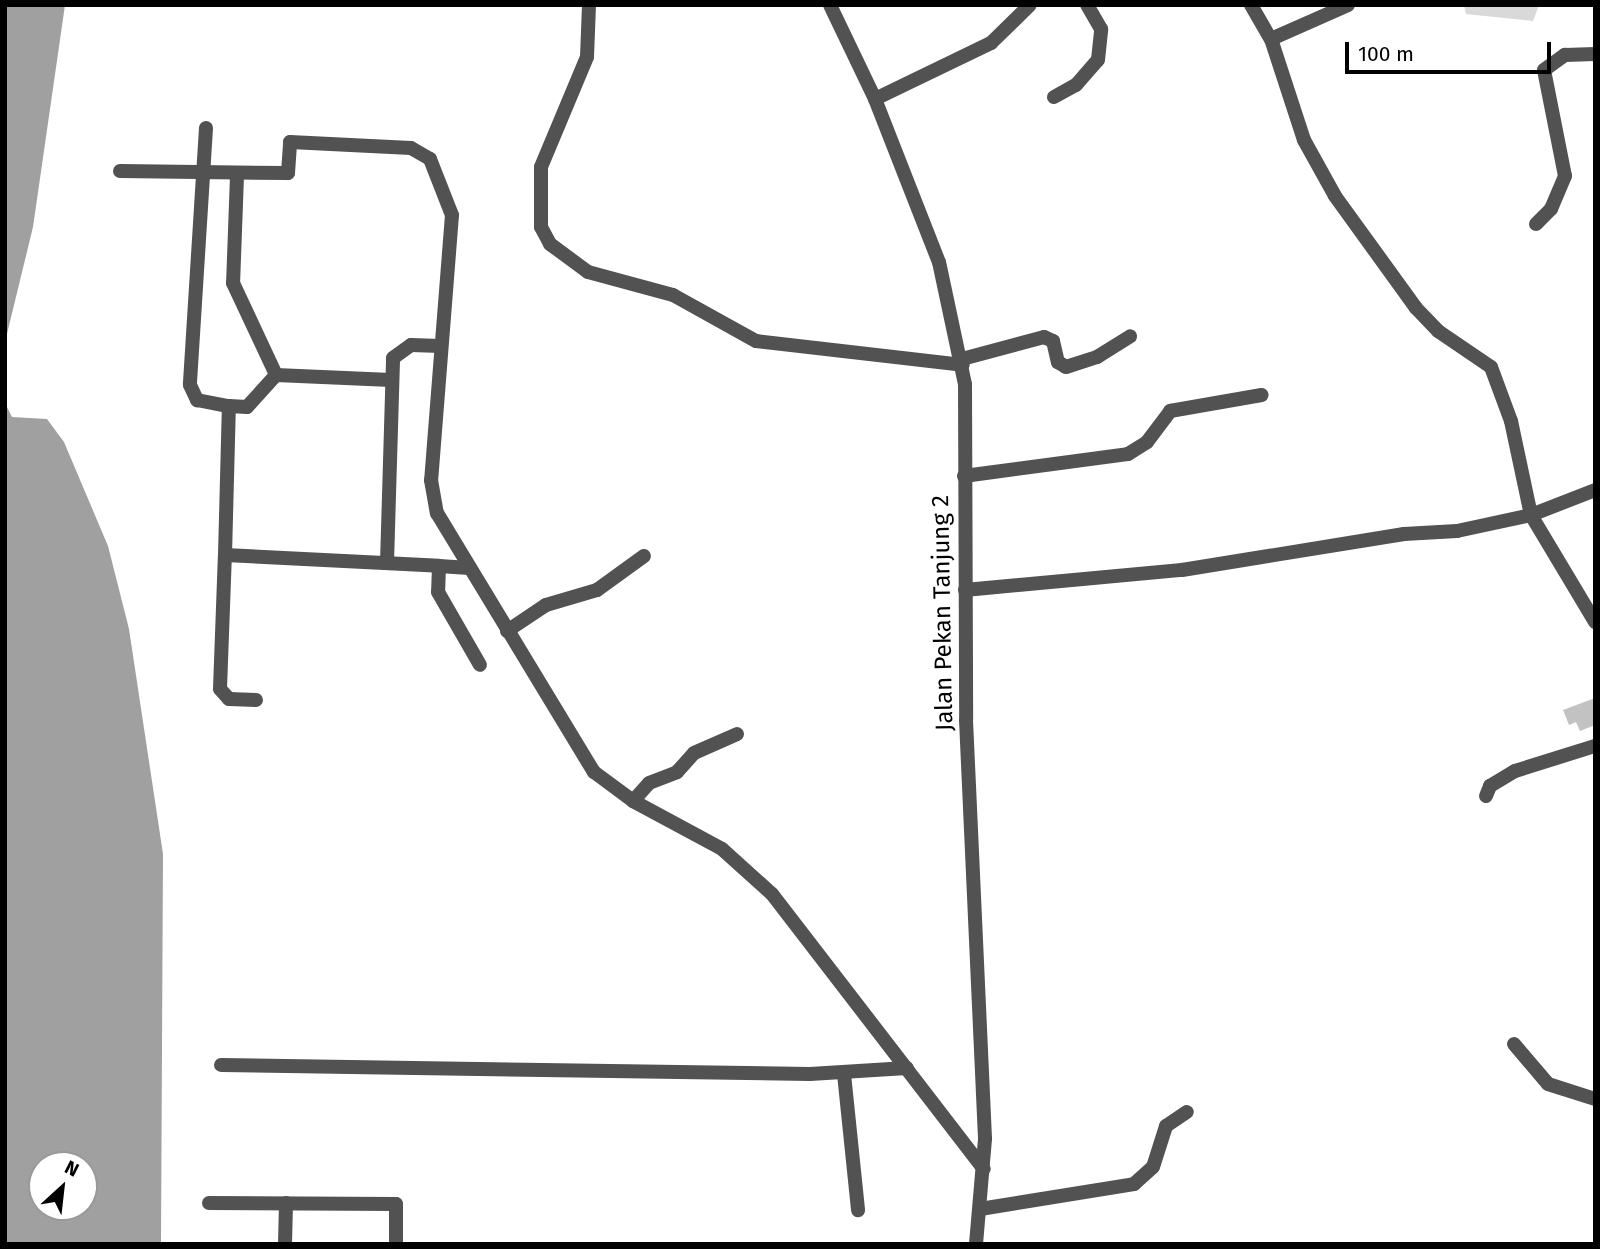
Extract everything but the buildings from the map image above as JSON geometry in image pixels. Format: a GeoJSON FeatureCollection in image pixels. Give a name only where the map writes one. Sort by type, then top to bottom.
{"type":"FeatureCollection","features":[{"type":"Feature","properties":{"kind":"street"},"geometry":{"type":"LineString","coordinates":[[589,5],[587,57],[541,167],[541,227],[551,244],[588,272],[673,295],[756,341],[962,362],[1044,337],[1053,341],[1058,362],[1066,367],[1097,357],[1130,336]]}},
{"type":"Feature","properties":{"kind":"street","name":"Jalan Pekan Tanjung 2"},"geometry":{"type":"LineString","coordinates":[[830,5],[875,99],[940,262],[962,362],[965,590],[984,1170],[976,1244]]}},
{"type":"Feature","properties":{"kind":"street"},"geometry":{"type":"LineString","coordinates":[[875,99],[990,43],[1030,5]]}},
{"type":"Feature","properties":{"kind":"street"},"geometry":{"type":"LineString","coordinates":[[1054,97],[1076,85],[1098,60],[1101,29],[1087,5]]}},
{"type":"Feature","properties":{"kind":"street"},"geometry":{"type":"LineString","coordinates":[[1251,5],[1271,39],[1304,140],[1335,196],[1416,308],[1438,331],[1491,367],[1511,421],[1531,514],[1595,622]]}},
{"type":"Feature","properties":{"kind":"street"},"geometry":{"type":"LineString","coordinates":[[1271,39],[1348,5]]}},
{"type":"Feature","properties":{"kind":"street"},"geometry":{"type":"LineString","coordinates":[[1536,223],[1560,193],[1565,176],[1545,70],[1565,55],[1595,54]]}},
{"type":"Feature","properties":{"kind":"street"},"geometry":{"type":"LineString","coordinates":[[206,128],[190,385],[197,400],[247,407],[276,375]]}},
{"type":"Feature","properties":{"kind":"street"},"geometry":{"type":"LineString","coordinates":[[120,171],[237,176],[288,173],[290,142],[411,148],[425,154],[452,215],[432,488],[437,513],[594,772],[633,801],[722,849],[756,878],[984,1170]]}},
{"type":"Feature","properties":{"kind":"street"},"geometry":{"type":"LineString","coordinates":[[237,176],[233,283],[276,375]]}},
{"type":"Feature","properties":{"kind":"street"},"geometry":{"type":"LineString","coordinates":[[387,563],[393,358],[404,346],[441,346]]}},
{"type":"Feature","properties":{"kind":"street"},"geometry":{"type":"LineString","coordinates":[[276,375],[391,380]]}},
{"type":"Feature","properties":{"kind":"street"},"geometry":{"type":"LineString","coordinates":[[964,476],[1128,454],[1147,442],[1170,411],[1262,395]]}},
{"type":"Feature","properties":{"kind":"street"},"geometry":{"type":"LineString","coordinates":[[229,406],[220,689],[229,699],[256,700]]}},
{"type":"Feature","properties":{"kind":"street"},"geometry":{"type":"LineString","coordinates":[[965,590],[1182,570],[1404,534],[1457,531],[1531,514],[1595,490]]}},
{"type":"Feature","properties":{"kind":"street"},"geometry":{"type":"LineString","coordinates":[[225,555],[469,568]]}},
{"type":"Feature","properties":{"kind":"street"},"geometry":{"type":"LineString","coordinates":[[507,631],[546,605],[597,590],[645,556]]}},
{"type":"Feature","properties":{"kind":"street"},"geometry":{"type":"LineString","coordinates":[[439,566],[442,602],[480,665]]}},
{"type":"Feature","properties":{"kind":"street"},"geometry":{"type":"LineString","coordinates":[[633,801],[649,783],[677,772],[694,753],[737,734]]}},
{"type":"Feature","properties":{"kind":"street"},"geometry":{"type":"LineString","coordinates":[[1486,796],[1490,786],[1515,771],[1595,746]]}},
{"type":"Feature","properties":{"kind":"street"},"geometry":{"type":"LineString","coordinates":[[1514,1044],[1548,1084],[1595,1099]]}},
{"type":"Feature","properties":{"kind":"street"},"geometry":{"type":"LineString","coordinates":[[221,1065],[844,1074],[907,1068]]}},
{"type":"Feature","properties":{"kind":"street"},"geometry":{"type":"LineString","coordinates":[[844,1074],[858,1210]]}},
{"type":"Feature","properties":{"kind":"street"},"geometry":{"type":"LineString","coordinates":[[980,1209],[1134,1184],[1153,1167],[1166,1126],[1186,1112]]}},
{"type":"Feature","properties":{"kind":"street"},"geometry":{"type":"LineString","coordinates":[[209,1203],[396,1204],[396,1244]]}},
{"type":"Feature","properties":{"kind":"street"},"geometry":{"type":"LineString","coordinates":[[285,1244],[286,1203]]}},
{"type":"Feature","properties":{"kind":"shaded area"},"geometry":{"type":"Polygon","coordinates":[[[5,5],[65,5],[33,227],[5,342],[5,5]]]}},
{"type":"Feature","properties":{"kind":"shaded area"},"geometry":{"type":"Polygon","coordinates":[[[1464,5],[1539,5],[1533,21],[1466,14],[1464,5]]]}},
{"type":"Feature","properties":{"kind":"shaded area"},"geometry":{"type":"Polygon","coordinates":[[[5,403],[12,417],[47,419],[64,442],[108,546],[129,629],[163,854],[161,1244],[5,1244],[5,403]]]}}]}
